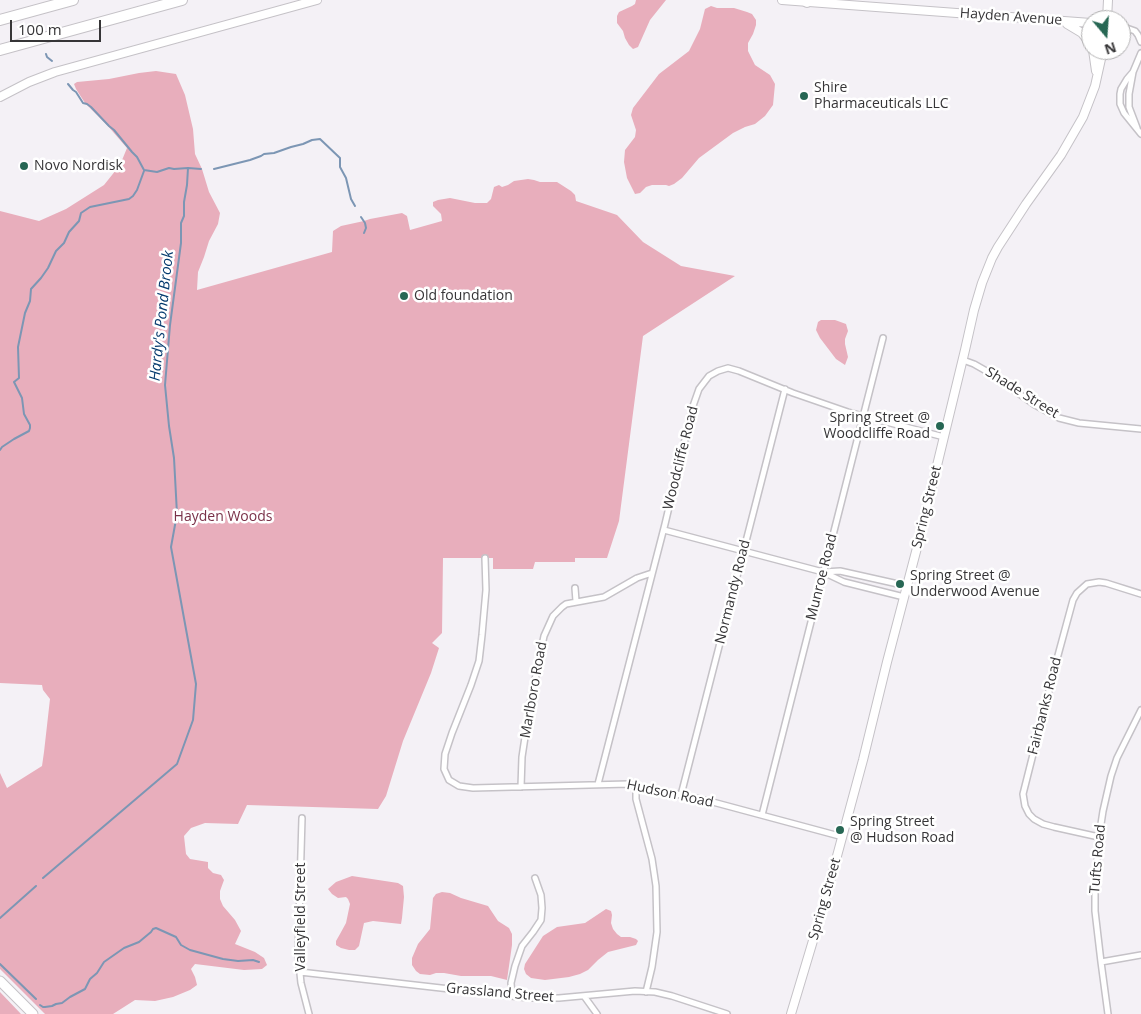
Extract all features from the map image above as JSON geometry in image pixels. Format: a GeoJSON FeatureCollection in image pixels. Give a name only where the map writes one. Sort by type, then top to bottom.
{"type":"FeatureCollection","features":[{"type":"Feature","properties":{"kind":"highway"},"geometry":{"type":"LineString","coordinates":[[0,20],[74,0]]}},
{"type":"Feature","properties":{"kind":"highway"},"geometry":{"type":"LineString","coordinates":[[0,50],[182,0]]}},
{"type":"Feature","properties":{"kind":"main road"},"geometry":{"type":"LineString","coordinates":[[0,97],[29,82],[65,69],[317,0]]}},
{"type":"Feature","properties":{"kind":"main road","name":"Hayden Avenue"},"geometry":{"type":"LineString","coordinates":[[782,0],[1081,22]]}},
{"type":"Feature","properties":{"kind":"main road"},"geometry":{"type":"LineString","coordinates":[[1058,20],[1081,32]]}},
{"type":"Feature","properties":{"kind":"main road"},"geometry":{"type":"LineString","coordinates":[[1095,60],[1096,80]]}},
{"type":"Feature","properties":{"kind":"main road","name":"Spring Street"},"geometry":{"type":"LineString","coordinates":[[792,1014],[843,837],[907,586],[974,310],[992,258],[1008,230],[1075,132],[1088,106],[1101,60]]}},
{"type":"Feature","properties":{"kind":"main road"},"geometry":{"type":"LineString","coordinates":[[0,981],[33,1014]]}},
{"type":"Feature","properties":{"kind":"street"},"geometry":{"type":"LineString","coordinates":[[1131,30],[1135,31],[1141,42]]}},
{"type":"Feature","properties":{"kind":"street"},"geometry":{"type":"LineString","coordinates":[[1137,128],[1129,107],[1129,94],[1133,72],[1141,53]]}},
{"type":"Feature","properties":{"kind":"street"},"geometry":{"type":"LineString","coordinates":[[1133,72],[1123,85],[1120,94],[1121,108],[1141,134]]}},
{"type":"Feature","properties":{"kind":"street","name":"Munroe Road"},"geometry":{"type":"LineString","coordinates":[[762,816],[883,338]]}},
{"type":"Feature","properties":{"kind":"street","name":"Shade Street"},"geometry":{"type":"LineString","coordinates":[[963,360],[988,372],[1035,405],[1059,418],[1079,423],[1141,429]]}},
{"type":"Feature","properties":{"kind":"street","name":"Woodcliffe Road"},"geometry":{"type":"LineString","coordinates":[[598,784],[664,530],[693,406],[699,389],[709,376],[728,368],[811,400],[944,437]]}},
{"type":"Feature","properties":{"kind":"street","name":"Normandy Road"},"geometry":{"type":"LineString","coordinates":[[681,795],[785,390]]}},
{"type":"Feature","properties":{"kind":"street"},"geometry":{"type":"LineString","coordinates":[[664,530],[823,572],[844,582],[904,598]]}},
{"type":"Feature","properties":{"kind":"street","name":"Hudson Road"},"geometry":{"type":"LineString","coordinates":[[485,558],[486,590],[479,661],[446,754],[444,769],[449,780],[459,786],[473,788],[598,784],[636,785],[843,837]]}},
{"type":"Feature","properties":{"kind":"street"},"geometry":{"type":"LineString","coordinates":[[823,572],[840,571],[907,586]]}},
{"type":"Feature","properties":{"kind":"street","name":"Marlboro Road"},"geometry":{"type":"LineString","coordinates":[[521,787],[522,757],[530,704],[544,636],[553,616],[566,604],[604,597],[638,578],[652,573]]}},
{"type":"Feature","properties":{"kind":"street","name":"Fairbanks Road"},"geometry":{"type":"LineString","coordinates":[[1099,837],[1042,824],[1029,814],[1025,806],[1023,794],[1057,659],[1076,593],[1088,584],[1099,582],[1141,594]]}},
{"type":"Feature","properties":{"kind":"street"},"geometry":{"type":"LineString","coordinates":[[575,588],[576,601]]}},
{"type":"Feature","properties":{"kind":"street","name":"Tufts Road"},"geometry":{"type":"LineString","coordinates":[[1108,1014],[1095,900],[1099,837],[1111,776],[1117,758],[1141,710]]}},
{"type":"Feature","properties":{"kind":"street"},"geometry":{"type":"LineString","coordinates":[[636,785],[636,799],[652,859],[656,886],[658,932],[646,992]]}},
{"type":"Feature","properties":{"kind":"street","name":"Valleyfield Street"},"geometry":{"type":"LineString","coordinates":[[302,818],[298,954],[301,983],[309,1014]]}},
{"type":"Feature","properties":{"kind":"street"},"geometry":{"type":"LineString","coordinates":[[512,996],[511,983],[522,946],[541,920],[542,908],[535,878]]}},
{"type":"Feature","properties":{"kind":"street"},"geometry":{"type":"LineString","coordinates":[[1101,962],[1141,955]]}},
{"type":"Feature","properties":{"kind":"street","name":"Grassland Street"},"geometry":{"type":"LineString","coordinates":[[300,972],[529,998],[559,998],[635,991],[655,992],[727,1014]]}},
{"type":"Feature","properties":{"kind":"street"},"geometry":{"type":"LineString","coordinates":[[584,996],[598,1014]]}},
{"type":"Feature","properties":{"kind":"green space"},"geometry":{"type":"Polygon","coordinates":[[[636,0],[666,0],[650,20],[638,47],[633,49],[617,23],[617,16],[619,12],[635,4],[636,0]]]}},
{"type":"Feature","properties":{"kind":"green space"},"geometry":{"type":"Polygon","coordinates":[[[711,6],[734,8],[747,12],[752,14],[756,20],[753,34],[748,43],[748,51],[755,65],[770,75],[775,84],[773,105],[765,116],[755,124],[733,133],[699,158],[682,178],[674,184],[669,186],[652,185],[635,194],[627,178],[624,162],[625,150],[635,137],[636,130],[631,115],[633,108],[659,74],[689,51],[700,29],[705,9],[711,6]]]}},
{"type":"Feature","properties":{"kind":"green space","name":"Hayden Woods"},"geometry":{"type":"Polygon","coordinates":[[[156,71],[176,74],[185,95],[193,129],[195,154],[209,192],[220,213],[218,224],[209,241],[198,272],[197,290],[332,252],[333,231],[341,226],[402,213],[407,216],[410,230],[442,221],[441,214],[433,206],[433,202],[450,198],[475,203],[487,203],[491,199],[494,187],[499,185],[502,187],[514,181],[528,179],[540,182],[557,182],[575,195],[576,201],[617,215],[643,242],[681,266],[735,276],[643,336],[619,521],[607,558],[575,558],[575,562],[535,562],[533,569],[493,569],[493,558],[443,558],[442,633],[432,643],[439,648],[431,673],[403,741],[386,796],[378,809],[247,805],[238,824],[205,823],[191,828],[184,836],[186,854],[190,859],[208,862],[208,868],[213,873],[221,875],[224,880],[220,891],[220,899],[241,931],[235,944],[255,952],[264,958],[267,965],[262,969],[244,970],[195,964],[191,969],[197,985],[173,997],[155,1001],[135,1000],[113,1014],[45,1014],[0,969],[0,773],[7,788],[42,766],[50,699],[43,690],[42,685],[0,683],[0,211],[39,221],[66,209],[104,185],[120,165],[127,148],[85,103],[74,84],[77,82],[156,71]]]}},
{"type":"Feature","properties":{"kind":"green space"},"geometry":{"type":"Polygon","coordinates":[[[821,320],[835,320],[846,324],[848,331],[845,344],[848,357],[845,365],[836,359],[820,338],[816,330],[818,322],[821,320]]]}},
{"type":"Feature","properties":{"kind":"green space"},"geometry":{"type":"Polygon","coordinates":[[[352,876],[398,883],[403,886],[404,897],[401,924],[373,921],[364,923],[359,946],[355,950],[349,950],[336,945],[336,941],[346,923],[350,904],[346,897],[338,898],[328,889],[336,882],[352,876]]]}},
{"type":"Feature","properties":{"kind":"green space"},"geometry":{"type":"Polygon","coordinates":[[[442,892],[488,906],[498,921],[509,928],[512,934],[512,945],[507,980],[491,976],[461,976],[444,973],[430,975],[420,974],[416,971],[412,965],[412,958],[418,944],[430,929],[433,898],[436,894],[442,892]]]}},
{"type":"Feature","properties":{"kind":"green space"},"geometry":{"type":"Polygon","coordinates":[[[606,909],[611,911],[611,923],[617,934],[621,937],[636,939],[638,941],[636,945],[608,952],[588,970],[569,977],[545,980],[531,978],[526,974],[525,964],[543,936],[557,927],[585,923],[606,909]]]}},
{"type":"Feature","properties":{"kind":"green space"},"geometry":{"type":"Polygon","coordinates":[[[0,992],[21,1014],[0,1014],[0,992]]]}},
{"type":"Feature","properties":{"kind":"waterway"},"geometry":{"type":"LineString","coordinates":[[46,54],[52,61]]}},
{"type":"Feature","properties":{"kind":"waterway","name":"Hardy's Pond Brook"},"geometry":{"type":"LineString","coordinates":[[43,878],[177,764],[193,720],[196,684],[171,547],[177,514],[174,458],[165,385],[188,168],[169,168],[157,172],[144,170],[137,157],[114,130],[91,107],[83,103],[68,84]]}},
{"type":"Feature","properties":{"kind":"waterway"},"geometry":{"type":"LineString","coordinates":[[214,169],[320,139],[340,158],[340,167],[346,178],[351,199],[355,206]]}},
{"type":"Feature","properties":{"kind":"waterway"},"geometry":{"type":"LineString","coordinates":[[188,168],[201,169]]}},
{"type":"Feature","properties":{"kind":"waterway"},"geometry":{"type":"LineString","coordinates":[[0,450],[14,439],[29,431],[30,428],[24,414],[22,398],[14,382],[19,378],[18,347],[25,313],[30,301],[31,289],[41,278],[56,251],[79,221],[81,213],[90,207],[129,199],[137,190],[144,171]]}},
{"type":"Feature","properties":{"kind":"waterway"},"geometry":{"type":"LineString","coordinates":[[361,217],[366,228],[364,233]]}},
{"type":"Feature","properties":{"kind":"waterway"},"geometry":{"type":"LineString","coordinates":[[0,918],[36,886]]}},
{"type":"Feature","properties":{"kind":"waterway"},"geometry":{"type":"LineString","coordinates":[[40,1005],[45,1007],[62,1003],[85,989],[90,979],[97,973],[104,962],[124,948],[139,942],[156,928],[176,937],[181,945],[190,950],[223,959],[259,962]]}},
{"type":"Feature","properties":{"kind":"waterway"},"geometry":{"type":"LineString","coordinates":[[0,964],[36,999]]}},
{"type":"Feature","properties":{"kind":"place","name":"Shire Pharmaceuticals LLC"},"geometry":{"type":"Point","coordinates":[804,96]}},
{"type":"Feature","properties":{"kind":"place","name":"Novo Nordisk"},"geometry":{"type":"Point","coordinates":[24,166]}},
{"type":"Feature","properties":{"kind":"place","name":"Old foundation"},"geometry":{"type":"Point","coordinates":[404,296]}},
{"type":"Feature","properties":{"kind":"place","name":"Spring Street @ Woodcliffe Road"},"geometry":{"type":"Point","coordinates":[940,426]}},
{"type":"Feature","properties":{"kind":"place","name":"Spring Street @ Underwood Avenue"},"geometry":{"type":"Point","coordinates":[900,584]}},
{"type":"Feature","properties":{"kind":"place","name":"Spring Street @ Hudson Road"},"geometry":{"type":"Point","coordinates":[840,830]}}]}
